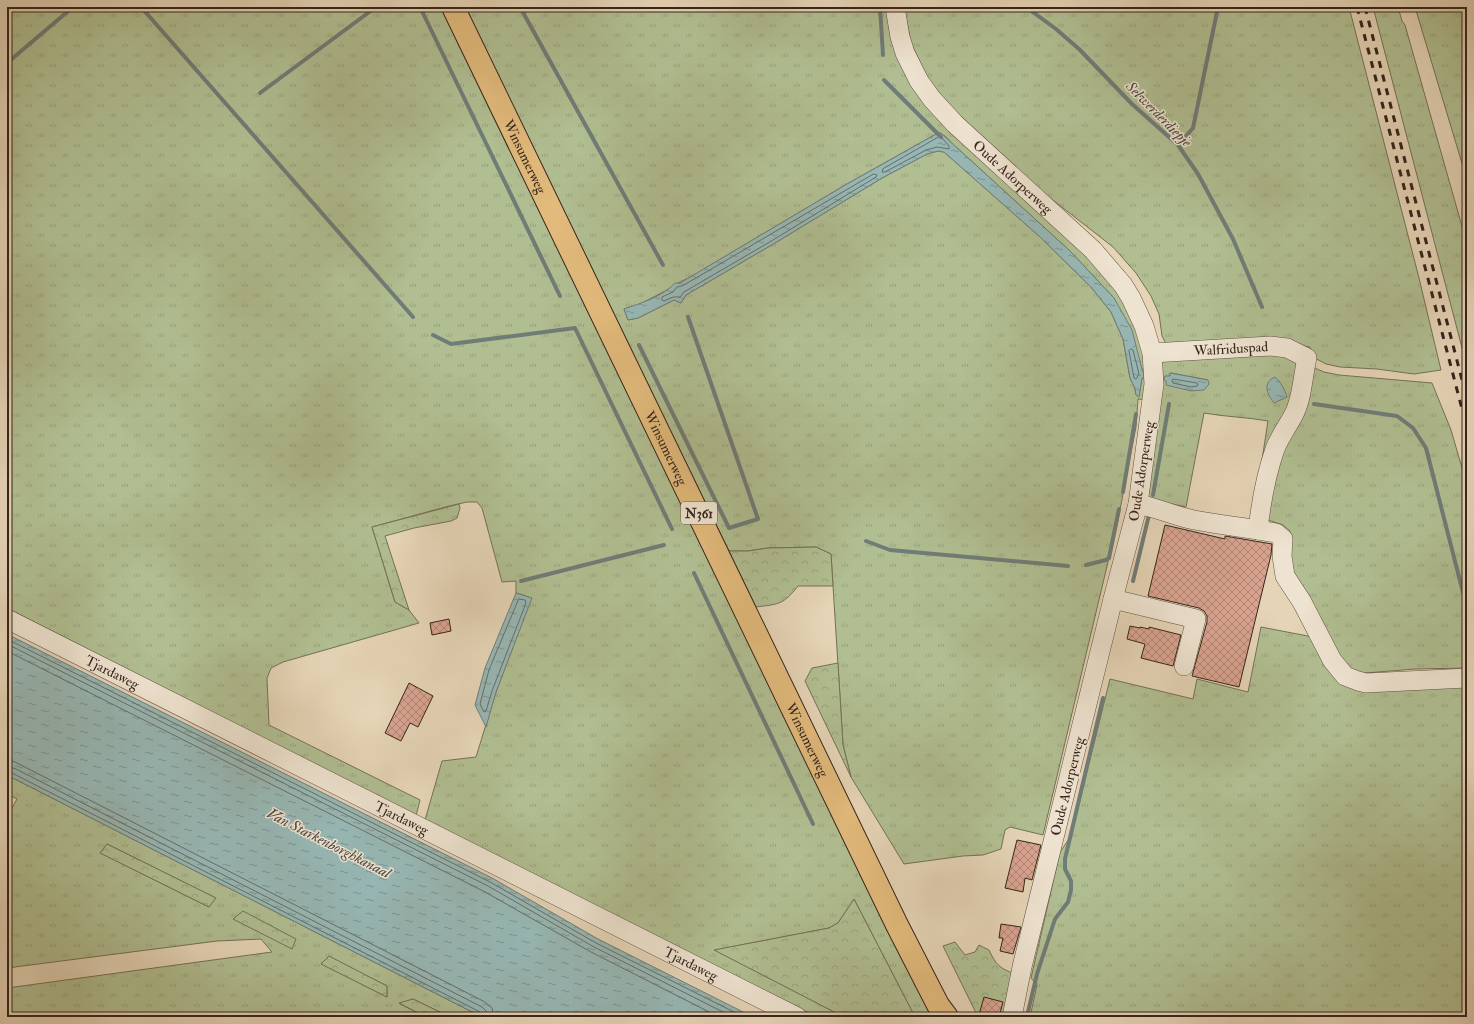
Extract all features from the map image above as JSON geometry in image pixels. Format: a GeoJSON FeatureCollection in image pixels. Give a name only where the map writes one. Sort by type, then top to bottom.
{"type":"FeatureCollection","features":[{"type":"Feature","properties":{"kind":"main road","name":"Winsumerweg"},"geometry":{"type":"LineString","coordinates":[[453,7],[898,925],[938,1004],[947,1017]]}},
{"type":"Feature","properties":{"kind":"street","name":"Oude Adorperweg"},"geometry":{"type":"LineString","coordinates":[[896,7],[900,37],[905,53],[919,80],[932,99],[956,124],[1094,250],[1123,284],[1131,298],[1144,326],[1152,352],[1154,384],[1138,504],[1019,978],[1012,1017]]}},
{"type":"Feature","properties":{"kind":"street","name":"Walfriduspad"},"geometry":{"type":"LineString","coordinates":[[1152,352],[1270,346],[1287,348],[1307,358],[1295,414],[1280,435],[1270,463],[1264,489],[1258,530]]}},
{"type":"Feature","properties":{"kind":"street"},"geometry":{"type":"LineString","coordinates":[[1138,504],[1154,508],[1168,514],[1196,520],[1276,533],[1283,539],[1282,556],[1285,576],[1302,602],[1332,660],[1345,676],[1358,682],[1366,683],[1467,678]]}},
{"type":"Feature","properties":{"kind":"street"},"geometry":{"type":"LineString","coordinates":[[1113,599],[1196,619],[1184,666]]}},
{"type":"Feature","properties":{"kind":"street","name":"Tjardaweg"},"geometry":{"type":"LineString","coordinates":[[7,619],[797,1017]]}},
{"type":"Feature","properties":{"kind":"green space"},"geometry":{"type":"Polygon","coordinates":[[[7,7],[445,7],[938,1017],[915,1017],[854,899],[838,923],[829,928],[715,950],[844,1017],[817,1017],[425,820],[442,761],[476,757],[496,692],[531,598],[516,593],[516,581],[502,582],[482,508],[477,502],[467,502],[449,506],[372,527],[395,602],[409,610],[419,623],[283,662],[271,668],[267,678],[269,725],[420,800],[416,816],[7,608],[7,7]]]}},
{"type":"Feature","properties":{"kind":"green space"},"geometry":{"type":"Polygon","coordinates":[[[464,7],[892,7],[904,63],[1110,276],[1140,329],[1148,400],[1138,399],[1136,427],[1118,520],[1043,835],[1010,827],[1005,830],[1001,849],[983,855],[963,856],[904,864],[851,777],[843,745],[831,554],[816,547],[768,548],[748,551],[729,551],[464,7]],[[938,133],[847,184],[691,277],[675,284],[671,288],[640,304],[624,309],[628,320],[638,318],[674,300],[681,303],[686,295],[882,178],[927,154],[938,151],[944,152],[1039,236],[1091,287],[1111,312],[1123,339],[1130,378],[1136,395],[1139,396],[1142,377],[1144,378],[1144,374],[1114,298],[1070,251],[945,136],[938,133]]]}},
{"type":"Feature","properties":{"kind":"green space"},"geometry":{"type":"Polygon","coordinates":[[[904,7],[1349,7],[1418,274],[1441,370],[1414,374],[1377,369],[1340,367],[1326,364],[1311,356],[1310,347],[1276,341],[1166,344],[1162,336],[1159,314],[1151,296],[1136,273],[1113,247],[1031,183],[972,130],[933,89],[911,43],[904,7]]]}},
{"type":"Feature","properties":{"kind":"green space"},"geometry":{"type":"Polygon","coordinates":[[[1373,7],[1398,7],[1402,21],[1405,25],[1467,244],[1467,367],[1373,7]]]}},
{"type":"Feature","properties":{"kind":"green space"},"geometry":{"type":"Polygon","coordinates":[[[1415,7],[1467,7],[1467,180],[1415,7]]]}},
{"type":"Feature","properties":{"kind":"green space"},"geometry":{"type":"Polygon","coordinates":[[[1262,349],[1300,362],[1296,390],[1262,460],[1268,421],[1204,413],[1186,507],[1144,498],[1160,358],[1262,349]],[[1171,373],[1166,381],[1208,380],[1171,373]]]}},
{"type":"Feature","properties":{"kind":"green space"},"geometry":{"type":"Polygon","coordinates":[[[1310,366],[1324,372],[1339,375],[1432,383],[1451,430],[1467,485],[1467,668],[1415,669],[1365,673],[1346,671],[1296,582],[1288,547],[1290,531],[1283,525],[1268,520],[1270,481],[1310,366]]]}},
{"type":"Feature","properties":{"kind":"green space"},"geometry":{"type":"Polygon","coordinates":[[[459,504],[460,508],[457,518],[451,521],[414,528],[385,536],[409,610],[395,602],[372,527],[459,504]]]}},
{"type":"Feature","properties":{"kind":"green space"},"geometry":{"type":"Polygon","coordinates":[[[816,547],[831,554],[833,586],[798,586],[788,597],[780,602],[756,607],[729,551],[748,551],[768,548],[816,547]]]}},
{"type":"Feature","properties":{"kind":"green space"},"geometry":{"type":"Polygon","coordinates":[[[1261,627],[1313,637],[1331,671],[1467,682],[1467,1017],[1030,1017],[1037,985],[1031,978],[1060,852],[1071,836],[1110,679],[1193,699],[1197,679],[1248,692],[1261,627]]]}},
{"type":"Feature","properties":{"kind":"green space"},"geometry":{"type":"Polygon","coordinates":[[[838,663],[843,745],[851,777],[805,681],[812,668],[838,663]]]}},
{"type":"Feature","properties":{"kind":"green space"},"geometry":{"type":"Polygon","coordinates":[[[7,775],[482,1017],[450,1017],[413,999],[400,1004],[426,1017],[7,1017],[7,988],[272,952],[261,939],[217,941],[7,968],[7,805],[12,808],[17,799],[7,794],[7,775]],[[107,844],[101,853],[209,907],[215,898],[107,844]],[[321,963],[387,997],[387,986],[371,978],[321,963]]]}},
{"type":"Feature","properties":{"kind":"green space"},"geometry":{"type":"Polygon","coordinates":[[[107,844],[216,898],[209,907],[100,853],[107,844]]]}},
{"type":"Feature","properties":{"kind":"green space"},"geometry":{"type":"Polygon","coordinates":[[[854,899],[915,1017],[844,1017],[714,950],[829,928],[838,923],[854,899]]]}},
{"type":"Feature","properties":{"kind":"green space"},"geometry":{"type":"Polygon","coordinates":[[[243,911],[296,939],[292,949],[233,919],[243,911]]]}},
{"type":"Feature","properties":{"kind":"green space"},"geometry":{"type":"Polygon","coordinates":[[[955,942],[965,955],[975,952],[979,945],[989,950],[999,966],[1016,974],[1006,1017],[978,1017],[943,946],[955,942]]]}},
{"type":"Feature","properties":{"kind":"green space"},"geometry":{"type":"Polygon","coordinates":[[[329,956],[387,986],[387,997],[321,964],[329,956]]]}},
{"type":"Feature","properties":{"kind":"green space"},"geometry":{"type":"Polygon","coordinates":[[[413,999],[450,1017],[426,1017],[399,1003],[413,999]]]}},
{"type":"Feature","properties":{"kind":"water"},"geometry":{"type":"Polygon","coordinates":[[[938,133],[941,133],[1070,251],[1114,298],[1132,330],[1145,378],[1142,378],[1139,397],[1136,395],[1130,378],[1123,339],[1111,312],[1091,287],[1039,236],[944,152],[938,151],[927,154],[882,178],[686,295],[681,303],[674,300],[638,318],[628,320],[624,309],[658,296],[675,283],[680,283],[847,184],[938,133]]]}},
{"type":"Feature","properties":{"kind":"water"},"geometry":{"type":"Polygon","coordinates":[[[1170,373],[1208,380],[1209,384],[1204,390],[1191,391],[1166,385],[1166,381],[1164,380],[1165,376],[1170,376],[1170,373]]]}},
{"type":"Feature","properties":{"kind":"water"},"geometry":{"type":"Polygon","coordinates":[[[1275,377],[1282,386],[1287,397],[1274,403],[1269,396],[1267,385],[1271,379],[1275,377]]]}},
{"type":"Feature","properties":{"kind":"water"},"geometry":{"type":"Polygon","coordinates":[[[516,593],[532,598],[496,692],[486,727],[475,705],[485,668],[516,593]]]}},
{"type":"Feature","properties":{"kind":"water","name":"Van Starkenborghkanaal"},"geometry":{"type":"Polygon","coordinates":[[[7,634],[492,878],[598,939],[753,1017],[482,1017],[7,775],[7,634]]]}},
{"type":"Feature","properties":{"kind":"building"},"geometry":{"type":"Polygon","coordinates":[[[1165,525],[1225,539],[1225,536],[1272,544],[1271,555],[1239,687],[1192,676],[1207,622],[1207,616],[1204,611],[1199,608],[1148,596],[1165,525]]]}},
{"type":"Feature","properties":{"kind":"building"},"geometry":{"type":"Polygon","coordinates":[[[449,619],[451,631],[432,635],[430,623],[449,619]]]}},
{"type":"Feature","properties":{"kind":"building"},"geometry":{"type":"Polygon","coordinates":[[[1130,626],[1149,629],[1149,627],[1181,635],[1173,666],[1141,658],[1145,644],[1127,639],[1130,626]]]}},
{"type":"Feature","properties":{"kind":"building"},"geometry":{"type":"Polygon","coordinates":[[[409,683],[433,696],[418,727],[410,723],[401,741],[385,733],[409,683]]]}},
{"type":"Feature","properties":{"kind":"building"},"geometry":{"type":"Polygon","coordinates":[[[1017,840],[1041,845],[1032,880],[1025,878],[1023,892],[1005,888],[1017,840]]]}},
{"type":"Feature","properties":{"kind":"building"},"geometry":{"type":"Polygon","coordinates":[[[1001,924],[1021,927],[1013,954],[1000,951],[1003,938],[999,938],[1001,924]]]}},
{"type":"Feature","properties":{"kind":"building"},"geometry":{"type":"Polygon","coordinates":[[[984,997],[1003,1002],[999,1017],[979,1015],[984,997]]]}},
{"type":"Feature","properties":{"kind":"waterway"},"geometry":{"type":"LineString","coordinates":[[7,63],[73,7]]}},
{"type":"Feature","properties":{"kind":"waterway"},"geometry":{"type":"LineString","coordinates":[[141,7],[413,317]]}},
{"type":"Feature","properties":{"kind":"waterway"},"geometry":{"type":"LineString","coordinates":[[260,93],[376,7]]}},
{"type":"Feature","properties":{"kind":"waterway"},"geometry":{"type":"LineString","coordinates":[[420,7],[560,296]]}},
{"type":"Feature","properties":{"kind":"waterway"},"geometry":{"type":"LineString","coordinates":[[520,7],[663,265]]}},
{"type":"Feature","properties":{"kind":"waterway"},"geometry":{"type":"LineString","coordinates":[[880,7],[883,55]]}},
{"type":"Feature","properties":{"kind":"waterway","name":"Selwerderdiepje"},"geometry":{"type":"LineString","coordinates":[[1026,7],[1056,29],[1079,49],[1132,104],[1178,145],[1198,174],[1233,239],[1262,307]]}},
{"type":"Feature","properties":{"kind":"waterway"},"geometry":{"type":"LineString","coordinates":[[1178,145],[1193,128],[1218,7]]}},
{"type":"Feature","properties":{"kind":"waterway"},"geometry":{"type":"LineString","coordinates":[[884,80],[941,137]]}},
{"type":"Feature","properties":{"kind":"waterway"},"geometry":{"type":"LineString","coordinates":[[639,345],[729,528],[758,519],[688,317]]}},
{"type":"Feature","properties":{"kind":"waterway"},"geometry":{"type":"LineString","coordinates":[[433,335],[451,344],[575,328],[672,529]]}},
{"type":"Feature","properties":{"kind":"waterway"},"geometry":{"type":"LineString","coordinates":[[1153,495],[1169,404]]}},
{"type":"Feature","properties":{"kind":"waterway"},"geometry":{"type":"LineString","coordinates":[[1314,404],[1397,416],[1413,428],[1426,448],[1467,608]]}},
{"type":"Feature","properties":{"kind":"waterway"},"geometry":{"type":"LineString","coordinates":[[1123,492],[1136,414]]}},
{"type":"Feature","properties":{"kind":"waterway"},"geometry":{"type":"LineString","coordinates":[[1086,565],[1109,558],[1119,509]]}},
{"type":"Feature","properties":{"kind":"waterway"},"geometry":{"type":"LineString","coordinates":[[1133,581],[1149,515]]}},
{"type":"Feature","properties":{"kind":"waterway"},"geometry":{"type":"LineString","coordinates":[[866,541],[890,550],[1068,566]]}},
{"type":"Feature","properties":{"kind":"waterway"},"geometry":{"type":"LineString","coordinates":[[521,581],[664,545]]}},
{"type":"Feature","properties":{"kind":"waterway"},"geometry":{"type":"LineString","coordinates":[[694,573],[813,824]]}},
{"type":"Feature","properties":{"kind":"waterway"},"geometry":{"type":"LineString","coordinates":[[1028,1017],[1037,974],[1055,919],[1068,902],[1071,890],[1071,881],[1065,869],[1065,859],[1103,698]]}},
{"type":"Feature","properties":{"kind":"railway"},"geometry":{"type":"LineString","coordinates":[[1357,7],[1467,428]]}},
{"type":"Feature","properties":{"kind":"railway"},"geometry":{"type":"LineString","coordinates":[[1365,7],[1467,399]]}}]}
